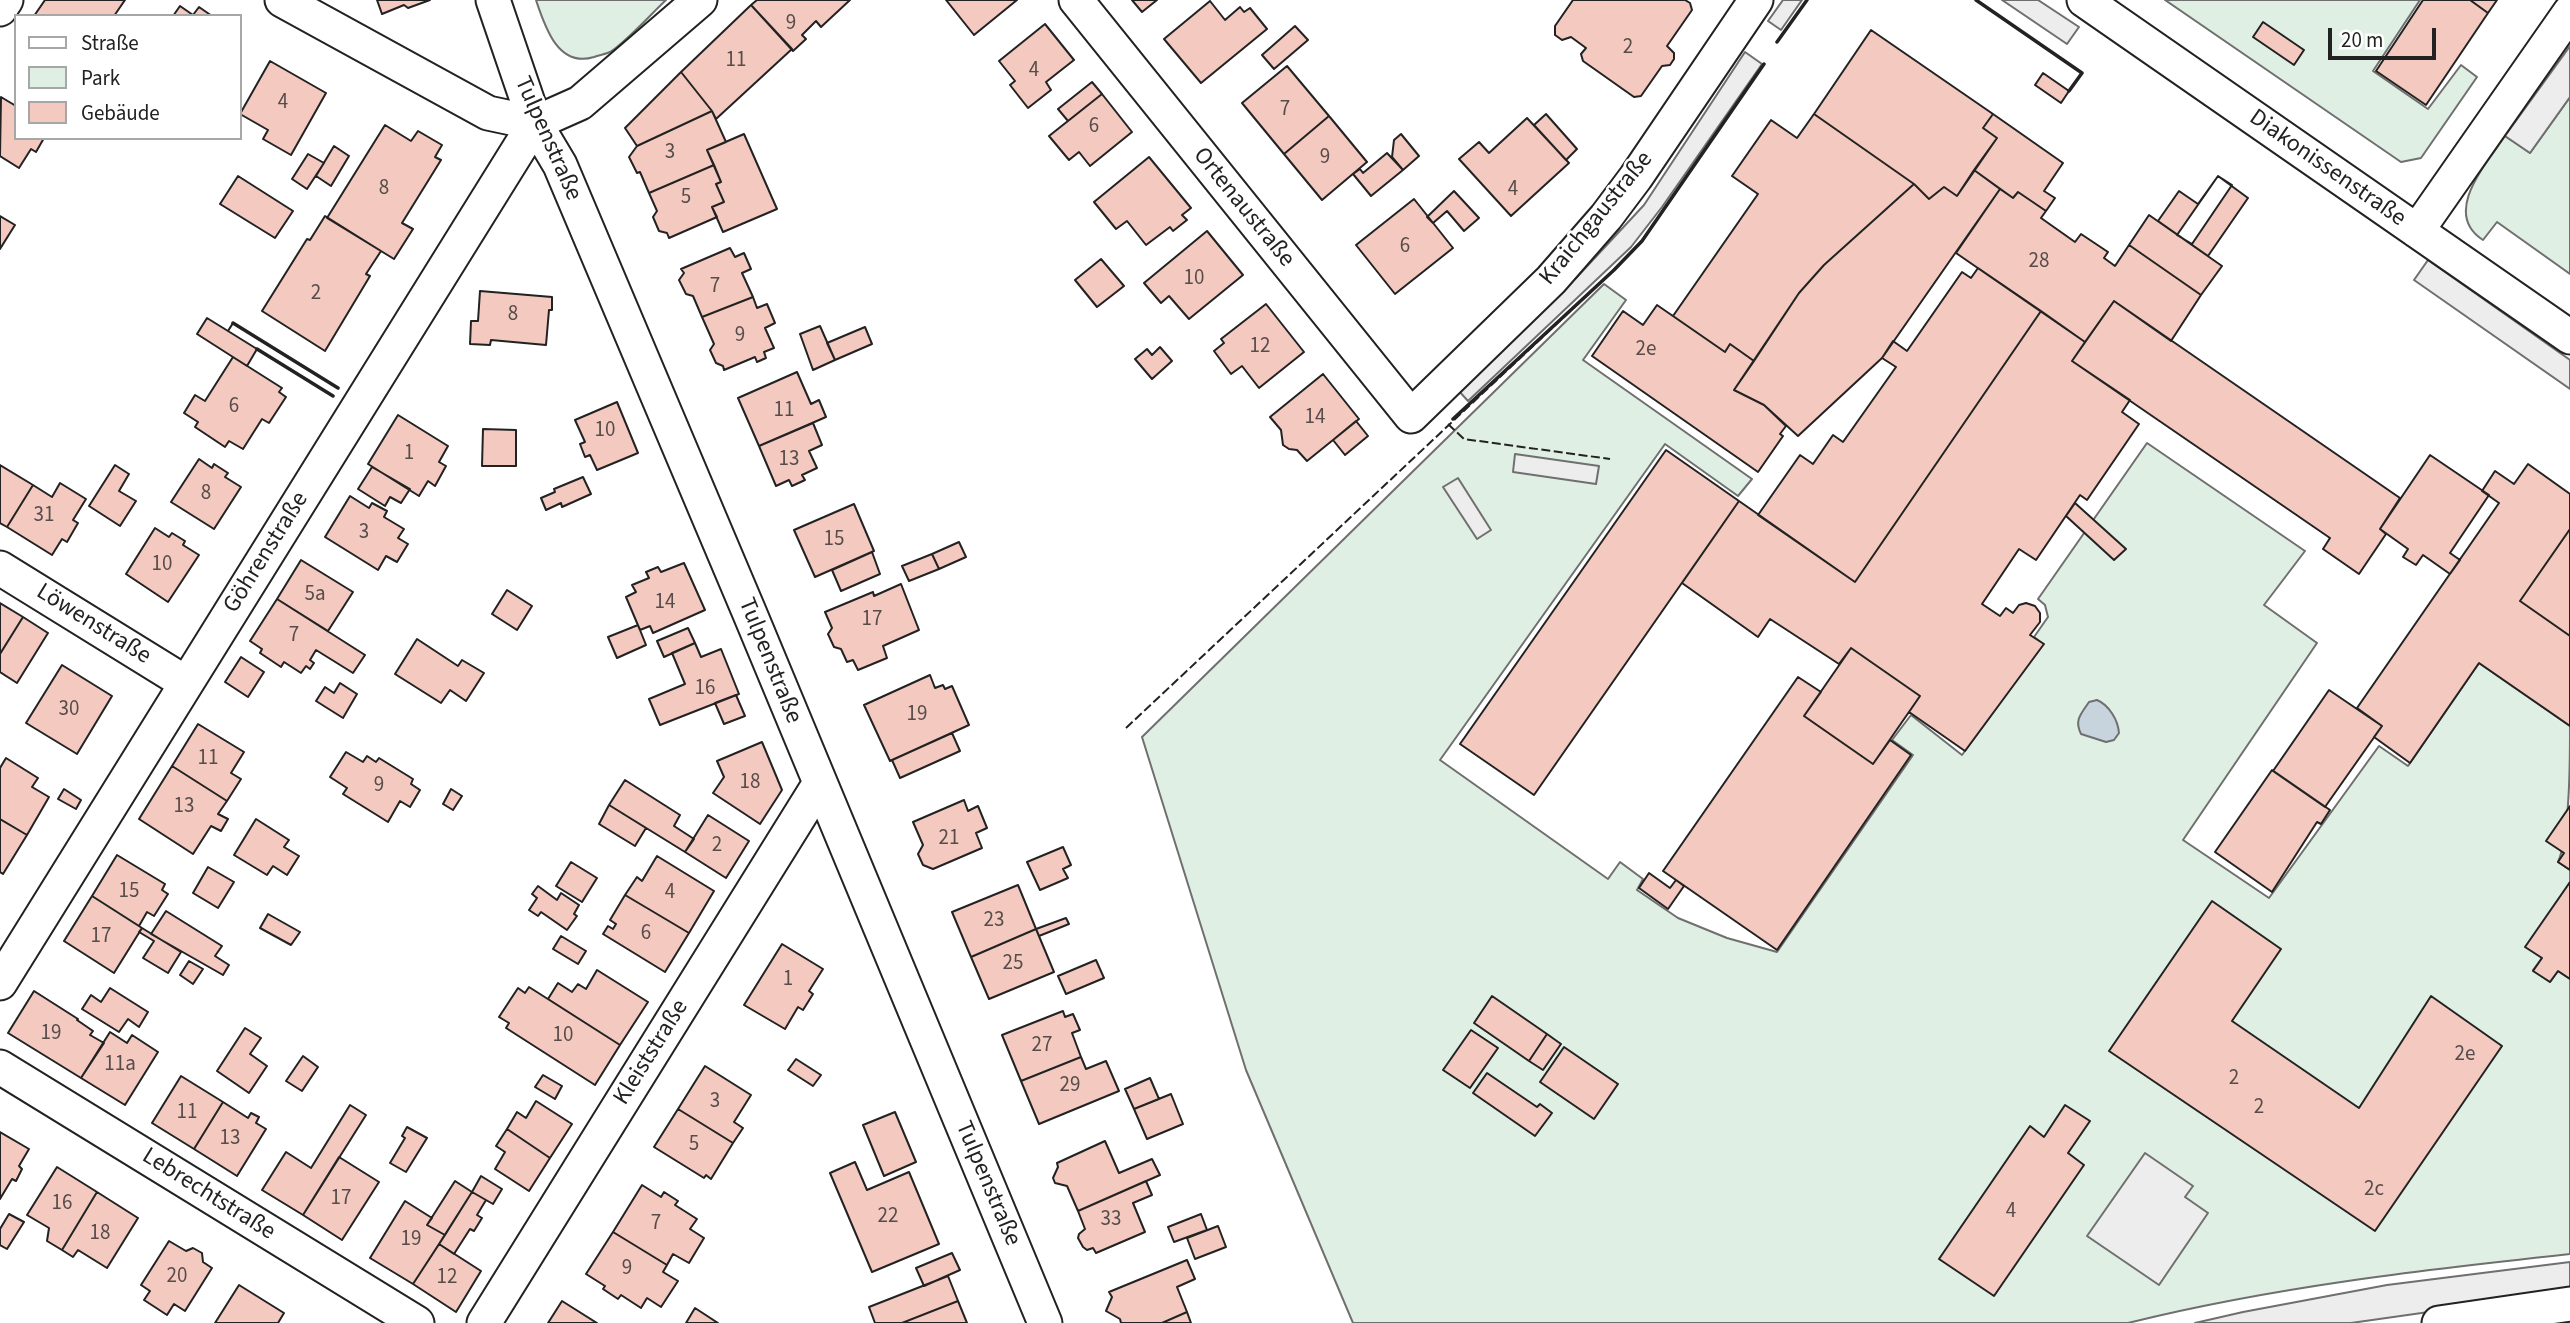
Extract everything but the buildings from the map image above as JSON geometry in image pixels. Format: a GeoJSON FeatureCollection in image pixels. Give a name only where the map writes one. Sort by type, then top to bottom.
{"type":"FeatureCollection","features":[{"type":"Feature","properties":{"kind":"street"},"geometry":{"type":"LineString","coordinates":[[0,9],[6,0]]}},
{"type":"Feature","properties":{"kind":"street"},"geometry":{"type":"LineString","coordinates":[[282,0],[488,113],[535,124],[580,103],[700,0]]}},
{"type":"Feature","properties":{"kind":"street","name":"Tulpenstraße"},"geometry":{"type":"LineString","coordinates":[[493,0],[535,124],[560,165],[1045,1323]]}},
{"type":"Feature","properties":{"kind":"street","name":"Ortenaustraße"},"geometry":{"type":"LineString","coordinates":[[1076,0],[1411,415]]}},
{"type":"Feature","properties":{"kind":"street","name":"Kraichgaustraße"},"geometry":{"type":"LineString","coordinates":[[1411,415],[1551,279],[1606,217],[1756,0]]}},
{"type":"Feature","properties":{"kind":"street","name":"Diakonissenstraße"},"geometry":{"type":"LineString","coordinates":[[2084,0],[2570,337]]}},
{"type":"Feature","properties":{"kind":"street"},"geometry":{"type":"LineString","coordinates":[[2417,232],[2570,12]]}},
{"type":"Feature","properties":{"kind":"street","name":"Göhrenstraße"},"geometry":{"type":"LineString","coordinates":[[0,983],[535,124]]}},
{"type":"Feature","properties":{"kind":"street","name":"Löwenstraße"},"geometry":{"type":"LineString","coordinates":[[0,568],[186,683]]}},
{"type":"Feature","properties":{"kind":"street","name":"Kleiststraße"},"geometry":{"type":"LineString","coordinates":[[484,1323],[820,783]]}},
{"type":"Feature","properties":{"kind":"street","name":"Lebrechtstraße"},"geometry":{"type":"LineString","coordinates":[[0,1067],[417,1323]]}},
{"type":"Feature","properties":{"kind":"street"},"geometry":{"type":"LineString","coordinates":[[2438,1323],[2570,1304]]}},
{"type":"Feature","properties":{"kind":"green space"},"geometry":{"type":"Polygon","coordinates":[[[536,0],[666,0],[616,48],[582,59],[571,57],[555,43],[536,0]]]}},
{"type":"Feature","properties":{"kind":"green space"},"geometry":{"type":"Polygon","coordinates":[[[2165,0],[2420,0],[2373,71],[2428,109],[2461,65],[2477,77],[2421,158],[2401,162],[2165,0]]]}},
{"type":"Feature","properties":{"kind":"green space"},"geometry":{"type":"Polygon","coordinates":[[[2570,97],[2570,274],[2497,222],[2483,240],[2471,229],[2466,216],[2472,188],[2505,136],[2530,153],[2570,97]]]}},
{"type":"Feature","properties":{"kind":"green space"},"geometry":{"type":"Polygon","coordinates":[[[1604,284],[1626,300],[1583,360],[1752,479],[1738,496],[1665,444],[1440,760],[1608,879],[1620,862],[1643,879],[1637,890],[1678,918],[1727,938],[1777,952],[1913,755],[1892,740],[1911,715],[1962,755],[2043,644],[2034,637],[2048,617],[2045,605],[2038,599],[2147,443],[2305,551],[2264,605],[2317,643],[2183,840],[2269,898],[2379,746],[2408,766],[2479,663],[2570,726],[2567,816],[2558,862],[2570,870],[2570,882],[2542,958],[2533,970],[2550,982],[2558,971],[2570,979],[2570,1254],[2403,1273],[2293,1290],[2237,1299],[2128,1323],[1353,1323],[1246,1070],[1142,737],[1604,284]]]}},
{"type":"Feature","properties":{"kind":"shaded area"},"geometry":{"type":"Polygon","coordinates":[[[1783,0],[1802,0],[1781,30],[1768,21],[1783,0]]]}},
{"type":"Feature","properties":{"kind":"shaded area"},"geometry":{"type":"Polygon","coordinates":[[[2002,0],[2038,0],[2079,27],[2067,44],[2002,0]]]}},
{"type":"Feature","properties":{"kind":"shaded area"},"geometry":{"type":"Polygon","coordinates":[[[2570,46],[2570,97],[2530,153],[2505,136],[2570,46]]]}},
{"type":"Feature","properties":{"kind":"shaded area"},"geometry":{"type":"Polygon","coordinates":[[[1745,52],[1762,64],[1631,247],[1468,401],[1458,390],[1577,277],[1644,205],[1745,52]]]}},
{"type":"Feature","properties":{"kind":"shaded area"},"geometry":{"type":"Polygon","coordinates":[[[2428,260],[2570,360],[2570,389],[2414,280],[2428,260]]]}},
{"type":"Feature","properties":{"kind":"shaded area"},"geometry":{"type":"Polygon","coordinates":[[[1515,454],[1599,466],[1596,484],[1513,472],[1515,454]]]}},
{"type":"Feature","properties":{"kind":"shaded area"},"geometry":{"type":"Polygon","coordinates":[[[1458,478],[1491,530],[1477,539],[1443,487],[1458,478]]]}},
{"type":"Feature","properties":{"kind":"shaded area"},"geometry":{"type":"Polygon","coordinates":[[[2097,700],[2109,709],[2115,718],[2119,733],[2114,740],[2106,742],[2081,734],[2079,717],[2089,702],[2097,700]]]}},
{"type":"Feature","properties":{"kind":"shaded area"},"geometry":{"type":"Polygon","coordinates":[[[2145,1153],[2193,1186],[2185,1197],[2208,1213],[2159,1285],[2087,1236],[2145,1153]]]}},
{"type":"Feature","properties":{"kind":"shaded area"},"geometry":{"type":"Polygon","coordinates":[[[2570,1262],[2570,1292],[2351,1323],[2195,1323],[2387,1285],[2570,1262]]]}},
{"type":"Feature","properties":{"kind":"fence"},"geometry":{"type":"LineString","coordinates":[[1782,35],[1807,0]]}},
{"type":"Feature","properties":{"kind":"fence"},"geometry":{"type":"LineString","coordinates":[[1126,728],[1642,241],[1764,64]]}},
{"type":"Feature","properties":{"kind":"fence"},"geometry":{"type":"LineString","coordinates":[[228,331],[233,323]]}},
{"type":"Feature","properties":{"kind":"fence"},"geometry":{"type":"LineString","coordinates":[[1448,424],[1464,439],[1610,459]]}},
{"type":"Feature","properties":{"kind":"wall"},"geometry":{"type":"LineString","coordinates":[[1777,42],[1807,0]]}},
{"type":"Feature","properties":{"kind":"wall"},"geometry":{"type":"LineString","coordinates":[[1976,0],[2082,73],[2069,91]]}},
{"type":"Feature","properties":{"kind":"wall"},"geometry":{"type":"LineString","coordinates":[[1453,419],[1642,241],[1764,64]]}},
{"type":"Feature","properties":{"kind":"wall"},"geometry":{"type":"LineString","coordinates":[[233,323],[338,388]]}},
{"type":"Feature","properties":{"kind":"wall"},"geometry":{"type":"LineString","coordinates":[[257,349],[333,396]]}}]}
